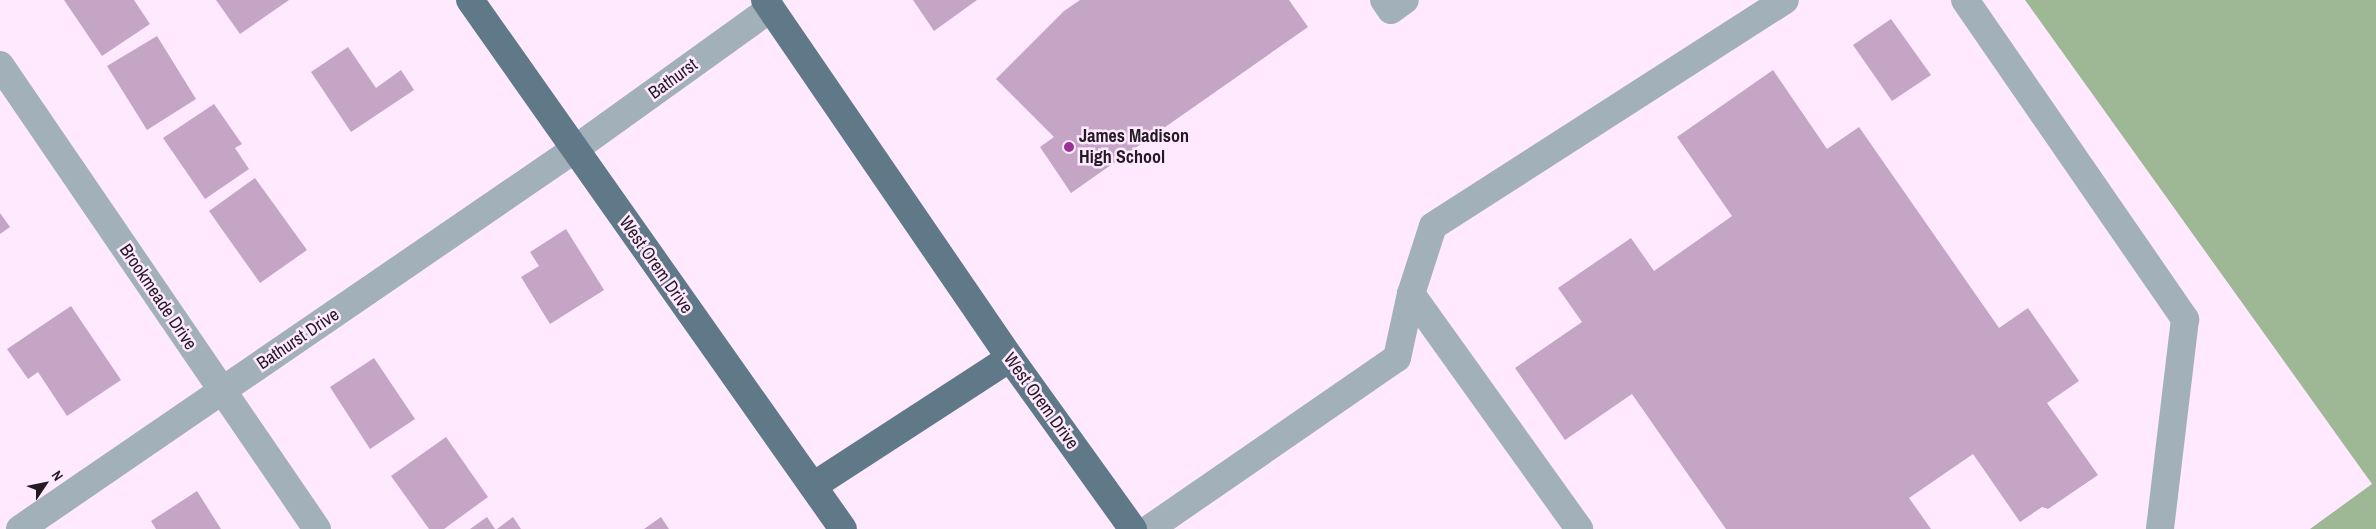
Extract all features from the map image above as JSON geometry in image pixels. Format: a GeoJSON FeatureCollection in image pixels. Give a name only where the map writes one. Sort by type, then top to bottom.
{"type":"FeatureCollection","features":[{"type":"Feature","properties":{"kind":"main road","name":"West Orem Drive"},"geometry":{"type":"LineString","coordinates":[[470,0],[843,529]]}},
{"type":"Feature","properties":{"kind":"main road","name":"West Orem Drive"},"geometry":{"type":"LineString","coordinates":[[768,4],[1010,358],[1133,529]]}},
{"type":"Feature","properties":{"kind":"main road"},"geometry":{"type":"LineString","coordinates":[[814,486],[1010,358]]}},
{"type":"Feature","properties":{"kind":"street"},"geometry":{"type":"LineString","coordinates":[[1384,0],[1391,10],[1405,0]]}},
{"type":"Feature","properties":{"kind":"street"},"geometry":{"type":"LineString","coordinates":[[1149,529],[1397,358],[1411,294],[1432,226],[1785,0]]}},
{"type":"Feature","properties":{"kind":"street"},"geometry":{"type":"LineString","coordinates":[[1965,0],[2185,319],[2160,529]]}},
{"type":"Feature","properties":{"kind":"street","name":"Bathurst"},"geometry":{"type":"LineString","coordinates":[[575,149],[768,4]]}},
{"type":"Feature","properties":{"kind":"street","name":"Brookmeade Drive"},"geometry":{"type":"LineString","coordinates":[[0,65],[317,529]]}},
{"type":"Feature","properties":{"kind":"street","name":"Bathurst Drive"},"geometry":{"type":"LineString","coordinates":[[20,529],[575,149]]}},
{"type":"Feature","properties":{"kind":"street"},"geometry":{"type":"LineString","coordinates":[[1411,294],[1579,529]]}},
{"type":"Feature","properties":{"kind":"green space"},"geometry":{"type":"Polygon","coordinates":[[[2025,0],[2376,0],[2376,529],[2310,529],[2372,484],[2025,0]]]}},
{"type":"Feature","properties":{"kind":"building"},"geometry":{"type":"Polygon","coordinates":[[[64,0],[134,0],[150,24],[102,56],[64,0]]]}},
{"type":"Feature","properties":{"kind":"building"},"geometry":{"type":"Polygon","coordinates":[[[216,0],[289,0],[240,34],[216,0]]]}},
{"type":"Feature","properties":{"kind":"building"},"geometry":{"type":"Polygon","coordinates":[[[913,0],[977,0],[934,31],[913,0]]]}},
{"type":"Feature","properties":{"kind":"building"},"geometry":{"type":"Polygon","coordinates":[[[1080,0],[1289,0],[1308,27],[1071,193],[1040,147],[1054,137],[996,79],[1064,11],[1080,0]]]}},
{"type":"Feature","properties":{"kind":"building"},"geometry":{"type":"Polygon","coordinates":[[[1891,19],[1931,75],[1892,101],[1853,45],[1891,19]]]}},
{"type":"Feature","properties":{"kind":"building"},"geometry":{"type":"Polygon","coordinates":[[[157,36],[196,99],[147,130],[107,66],[157,36]]]}},
{"type":"Feature","properties":{"kind":"building"},"geometry":{"type":"Polygon","coordinates":[[[348,47],[376,88],[401,70],[414,90],[351,132],[311,72],[348,47]]]}},
{"type":"Feature","properties":{"kind":"building"},"geometry":{"type":"Polygon","coordinates":[[[1773,70],[1827,149],[1859,127],[1999,328],[2028,308],[2079,381],[2047,403],[2098,475],[2048,509],[2042,507],[2020,522],[1973,454],[1909,498],[1931,529],[1726,529],[1632,394],[1565,440],[1515,368],[1582,322],[1558,288],[1631,238],[1654,271],[1732,216],[1677,137],[1773,70]]]}},
{"type":"Feature","properties":{"kind":"building"},"geometry":{"type":"Polygon","coordinates":[[[214,104],[242,144],[235,148],[249,169],[205,199],[163,138],[214,104]]]}},
{"type":"Feature","properties":{"kind":"building"},"geometry":{"type":"Polygon","coordinates":[[[255,178],[307,250],[260,283],[209,211],[255,178]]]}},
{"type":"Feature","properties":{"kind":"building"},"geometry":{"type":"Polygon","coordinates":[[[0,213],[10,227],[0,234],[0,213]]]}},
{"type":"Feature","properties":{"kind":"building"},"geometry":{"type":"Polygon","coordinates":[[[566,229],[604,290],[550,324],[521,277],[539,266],[530,252],[566,229]]]}},
{"type":"Feature","properties":{"kind":"building"},"geometry":{"type":"Polygon","coordinates":[[[71,306],[121,380],[67,416],[38,372],[28,379],[7,349],[71,306]]]}},
{"type":"Feature","properties":{"kind":"building"},"geometry":{"type":"Polygon","coordinates":[[[374,358],[415,419],[370,449],[330,387],[374,358]]]}},
{"type":"Feature","properties":{"kind":"building"},"geometry":{"type":"Polygon","coordinates":[[[446,437],[488,497],[444,529],[429,529],[391,476],[446,437]]]}},
{"type":"Feature","properties":{"kind":"building"},"geometry":{"type":"Polygon","coordinates":[[[197,491],[221,529],[156,529],[151,521],[197,491]]]}},
{"type":"Feature","properties":{"kind":"building"},"geometry":{"type":"Polygon","coordinates":[[[487,517],[495,529],[470,529],[487,517]]]}},
{"type":"Feature","properties":{"kind":"building"},"geometry":{"type":"Polygon","coordinates":[[[513,517],[521,529],[497,529],[513,517]]]}},
{"type":"Feature","properties":{"kind":"building"},"geometry":{"type":"Polygon","coordinates":[[[661,517],[669,529],[644,529],[661,517]]]}},
{"type":"Feature","properties":{"kind":"place","name":"James Madison High School"},"geometry":{"type":"Point","coordinates":[1069,147]}}]}
